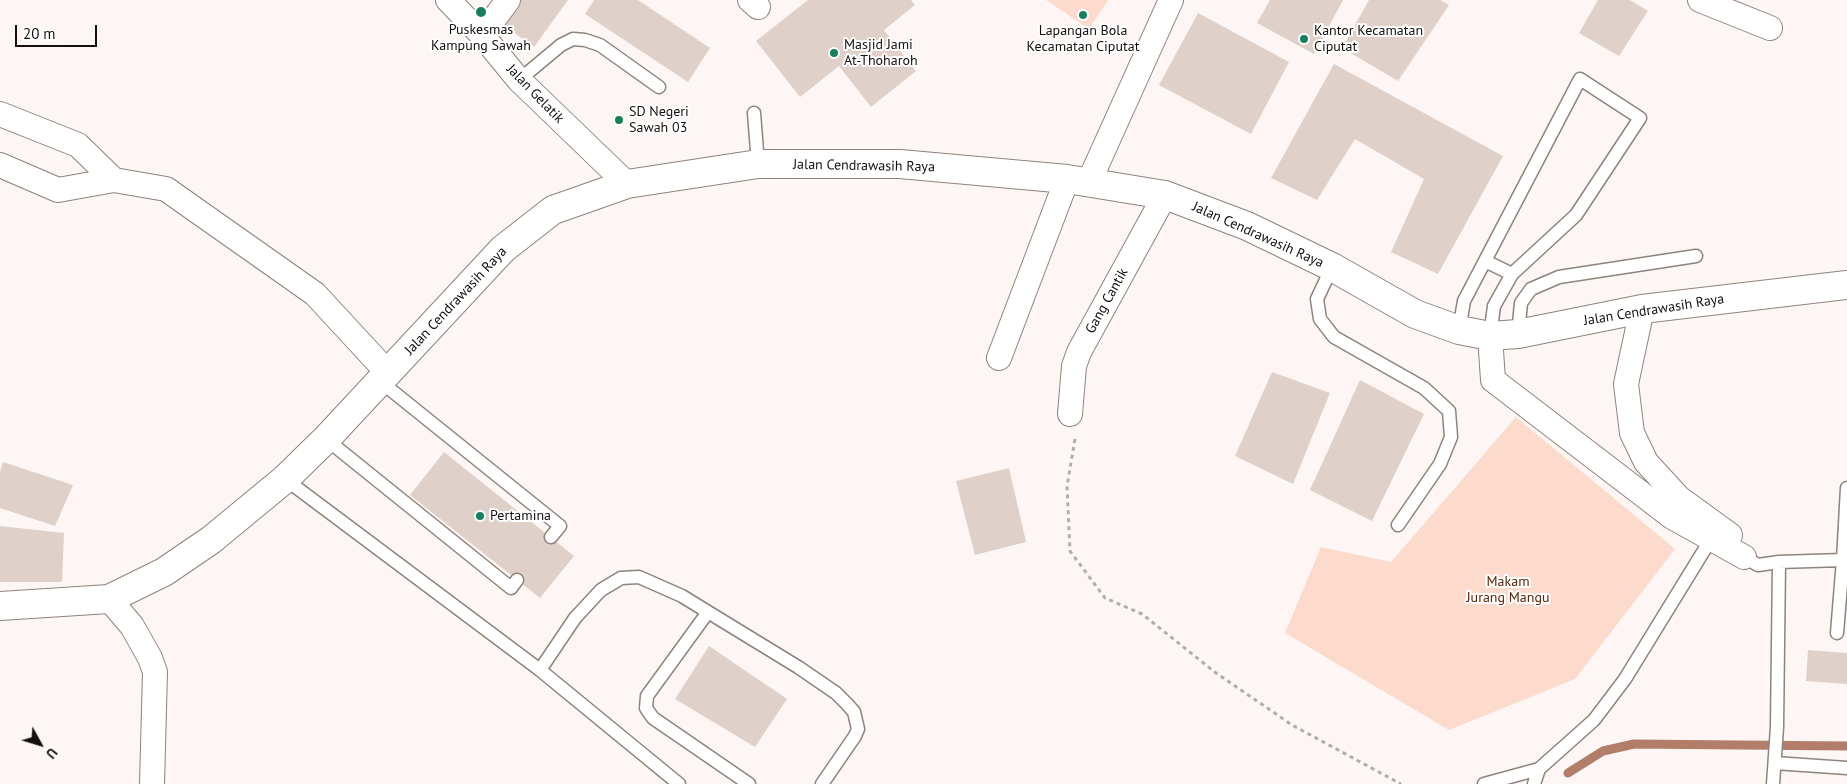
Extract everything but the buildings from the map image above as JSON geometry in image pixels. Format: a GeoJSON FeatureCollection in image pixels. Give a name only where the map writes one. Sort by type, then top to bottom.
{"type":"FeatureCollection","features":[{"type":"Feature","properties":{"kind":"main road","name":"Jalan Cendrawasih Raya"},"geometry":{"type":"LineString","coordinates":[[0,606],[109,599],[164,572],[211,540],[284,480],[385,377],[503,249],[553,210],[627,184],[758,164],[900,164],[1077,181],[1166,195],[1247,226],[1332,267],[1415,314],[1459,330],[1490,336],[1518,334],[1642,309],[1847,284]]}},
{"type":"Feature","properties":{"kind":"street","name":"Jalan Gelatik"},"geometry":{"type":"LineString","coordinates":[[448,0],[482,35],[519,80],[627,184]]}},
{"type":"Feature","properties":{"kind":"street"},"geometry":{"type":"LineString","coordinates":[[482,35],[508,0]]}},
{"type":"Feature","properties":{"kind":"street"},"geometry":{"type":"LineString","coordinates":[[999,358],[1077,181],[1171,0]]}},
{"type":"Feature","properties":{"kind":"street"},"geometry":{"type":"LineString","coordinates":[[1700,0],[1770,28]]}},
{"type":"Feature","properties":{"kind":"street"},"geometry":{"type":"LineString","coordinates":[[0,114],[78,145],[114,180]]}},
{"type":"Feature","properties":{"kind":"street"},"geometry":{"type":"LineString","coordinates":[[0,164],[58,190],[114,180],[166,189],[315,294],[385,377]]}},
{"type":"Feature","properties":{"kind":"street","name":"Gang Cantik"},"geometry":{"type":"LineString","coordinates":[[1070,414],[1074,366],[1079,352],[1166,195]]}},
{"type":"Feature","properties":{"kind":"street"},"geometry":{"type":"LineString","coordinates":[[1642,309],[1626,384],[1632,433],[1646,462],[1679,498],[1735,538],[1744,557]]}},
{"type":"Feature","properties":{"kind":"street"},"geometry":{"type":"LineString","coordinates":[[1490,336],[1494,380],[1672,517],[1744,557]]}},
{"type":"Feature","properties":{"kind":"street"},"geometry":{"type":"LineString","coordinates":[[109,599],[132,626],[150,658],[155,672],[152,784]]}},
{"type":"Feature","properties":{"kind":"lane"},"geometry":{"type":"LineString","coordinates":[[519,80],[561,45],[573,39],[585,40],[600,45],[659,87]]}},
{"type":"Feature","properties":{"kind":"lane"},"geometry":{"type":"LineString","coordinates":[[1459,330],[1464,301],[1580,80],[1640,118],[1576,215],[1512,274],[1494,306],[1490,336]]}},
{"type":"Feature","properties":{"kind":"lane"},"geometry":{"type":"LineString","coordinates":[[754,113],[758,164]]}},
{"type":"Feature","properties":{"kind":"lane"},"geometry":{"type":"LineString","coordinates":[[1518,334],[1521,303],[1531,290],[1559,277],[1696,256]]}},
{"type":"Feature","properties":{"kind":"lane"},"geometry":{"type":"LineString","coordinates":[[1485,261],[1512,274]]}},
{"type":"Feature","properties":{"kind":"lane"},"geometry":{"type":"LineString","coordinates":[[1332,267],[1317,300],[1320,319],[1334,337],[1424,388],[1449,411],[1451,437],[1440,464],[1398,525]]}},
{"type":"Feature","properties":{"kind":"lane"},"geometry":{"type":"LineString","coordinates":[[385,377],[560,526],[551,537]]}},
{"type":"Feature","properties":{"kind":"lane"},"geometry":{"type":"LineString","coordinates":[[326,439],[511,588],[517,580]]}},
{"type":"Feature","properties":{"kind":"lane"},"geometry":{"type":"LineString","coordinates":[[284,480],[540,670],[679,784]]}},
{"type":"Feature","properties":{"kind":"lane"},"geometry":{"type":"LineString","coordinates":[[1837,633],[1847,488]]}},
{"type":"Feature","properties":{"kind":"lane"},"geometry":{"type":"LineString","coordinates":[[1484,784],[1539,769],[1594,720],[1625,679],[1712,539]]}},
{"type":"Feature","properties":{"kind":"lane"},"geometry":{"type":"LineString","coordinates":[[1744,557],[1758,565],[1779,562],[1843,560]]}},
{"type":"Feature","properties":{"kind":"lane"},"geometry":{"type":"LineString","coordinates":[[1773,784],[1777,727],[1779,562]]}},
{"type":"Feature","properties":{"kind":"lane"},"geometry":{"type":"LineString","coordinates":[[540,670],[575,618],[601,590],[620,578],[639,577],[682,596],[836,692],[854,712],[858,720],[855,736],[822,784]]}},
{"type":"Feature","properties":{"kind":"lane"},"geometry":{"type":"LineString","coordinates":[[708,612],[647,696],[646,708],[653,718],[749,784]]}},
{"type":"Feature","properties":{"kind":"lane"},"geometry":{"type":"LineString","coordinates":[[1775,759],[1847,768]]}},
{"type":"Feature","properties":{"kind":"lane"},"geometry":{"type":"LineString","coordinates":[[1534,784],[1539,769]]}},
{"type":"Feature","properties":{"kind":"path"},"geometry":{"type":"LineString","coordinates":[[1070,414],[1076,435],[1067,486],[1070,551],[1105,598],[1142,614],[1216,673],[1292,725],[1401,784]]}},
{"type":"Feature","properties":{"kind":"green space","name":"Lapangan Bola Kecamatan Ciputat"},"geometry":{"type":"Polygon","coordinates":[[[1046,0],[1108,0],[1089,29],[1046,0]]]}},
{"type":"Feature","properties":{"kind":"green space","name":"Makam Jurang Mangu"},"geometry":{"type":"Polygon","coordinates":[[[1516,417],[1675,549],[1575,679],[1449,730],[1285,633],[1321,547],[1391,562],[1516,417]]]}},
{"type":"Feature","properties":{"kind":"waterway"},"geometry":{"type":"LineString","coordinates":[[1568,773],[1603,751],[1634,744],[1847,746]]}},
{"type":"Feature","properties":{"kind":"place","name":"Puskesmas Kampung Sawah"},"geometry":{"type":"Point","coordinates":[481,12]}},
{"type":"Feature","properties":{"kind":"place","name":"Lapangan Bola Kecamatan Ciputat"},"geometry":{"type":"Point","coordinates":[1083,15]}},
{"type":"Feature","properties":{"kind":"place","name":"Kantor Kecamatan Ciputat"},"geometry":{"type":"Point","coordinates":[1304,39]}},
{"type":"Feature","properties":{"kind":"place","name":"Masjid Jami At-Thoharoh"},"geometry":{"type":"Point","coordinates":[834,53]}},
{"type":"Feature","properties":{"kind":"place","name":"SD Negeri Sawah 03"},"geometry":{"type":"Point","coordinates":[619,120]}},
{"type":"Feature","properties":{"kind":"place","name":"Pertamina"},"geometry":{"type":"Point","coordinates":[480,516]}}]}
